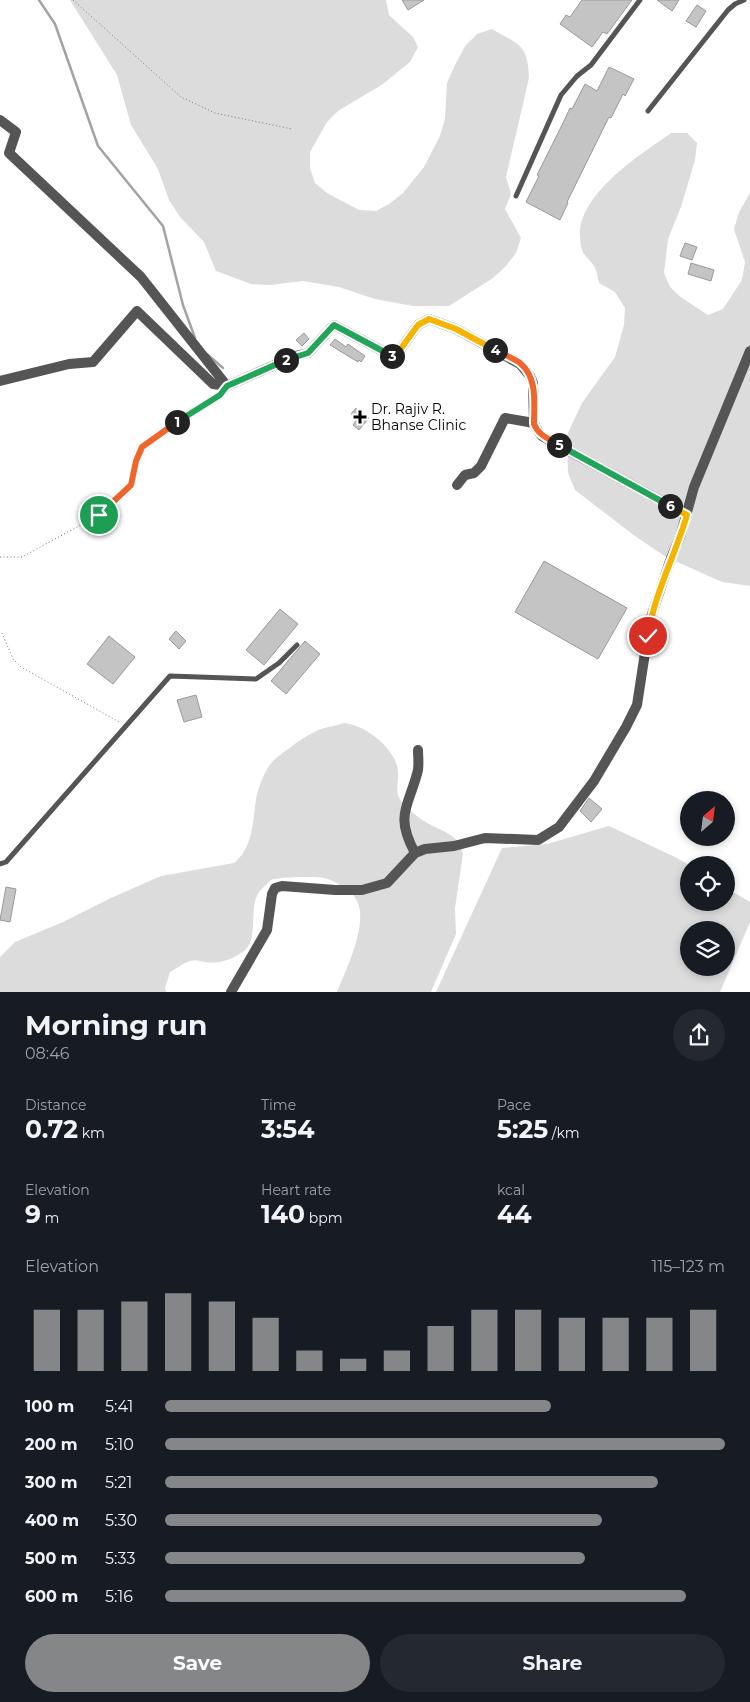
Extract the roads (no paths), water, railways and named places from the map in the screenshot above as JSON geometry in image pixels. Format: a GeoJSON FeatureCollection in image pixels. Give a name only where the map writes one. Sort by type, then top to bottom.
{"type":"FeatureCollection","features":[{"type":"Feature","properties":{"kind":"street"},"geometry":{"type":"LineString","coordinates":[[0,120],[16,132],[9,152],[141,277],[227,386]]}},
{"type":"Feature","properties":{"kind":"street"},"geometry":{"type":"LineString","coordinates":[[0,381],[69,364],[94,362],[137,311],[213,384],[227,386],[295,356],[308,353],[334,325],[392,356],[397,354],[418,325],[429,319],[456,329],[520,364],[534,383],[534,424],[542,436],[687,515]]}},
{"type":"Feature","properties":{"kind":"street"},"geometry":{"type":"LineString","coordinates":[[232,992],[267,930],[272,894],[275,888],[282,886],[362,890],[387,883],[415,853],[426,849],[454,846],[485,838],[538,840],[559,827],[594,781],[626,728],[637,705],[650,620],[680,537],[694,487],[750,351]]}},
{"type":"Feature","properties":{"kind":"street"},"geometry":{"type":"LineString","coordinates":[[457,485],[465,476],[474,473],[481,466],[505,418],[534,424]]}},
{"type":"Feature","properties":{"kind":"street"},"geometry":{"type":"LineString","coordinates":[[415,853],[406,837],[404,809],[418,768],[418,750]]}},
{"type":"Feature","properties":{"kind":"lane"},"geometry":{"type":"LineString","coordinates":[[516,196],[561,95],[577,76],[591,65],[640,0]]}},
{"type":"Feature","properties":{"kind":"lane"},"geometry":{"type":"LineString","coordinates":[[648,111],[728,10],[744,0]]}},
{"type":"Feature","properties":{"kind":"lane"},"geometry":{"type":"LineString","coordinates":[[0,864],[6,862],[170,676],[256,680],[279,663],[297,644]]}},
{"type":"Feature","properties":{"kind":"waterway"},"geometry":{"type":"LineString","coordinates":[[39,0],[55,24],[98,146],[163,226],[183,305],[195,338]]}},
{"type":"Feature","properties":{"kind":"waterway"},"geometry":{"type":"LineString","coordinates":[[207,354],[223,368]]}},
{"type":"Feature","properties":{"kind":"place","name":"Dr. Rajiv R. Bhanse Clinic"},"geometry":{"type":"Point","coordinates":[360,417]}}]}
